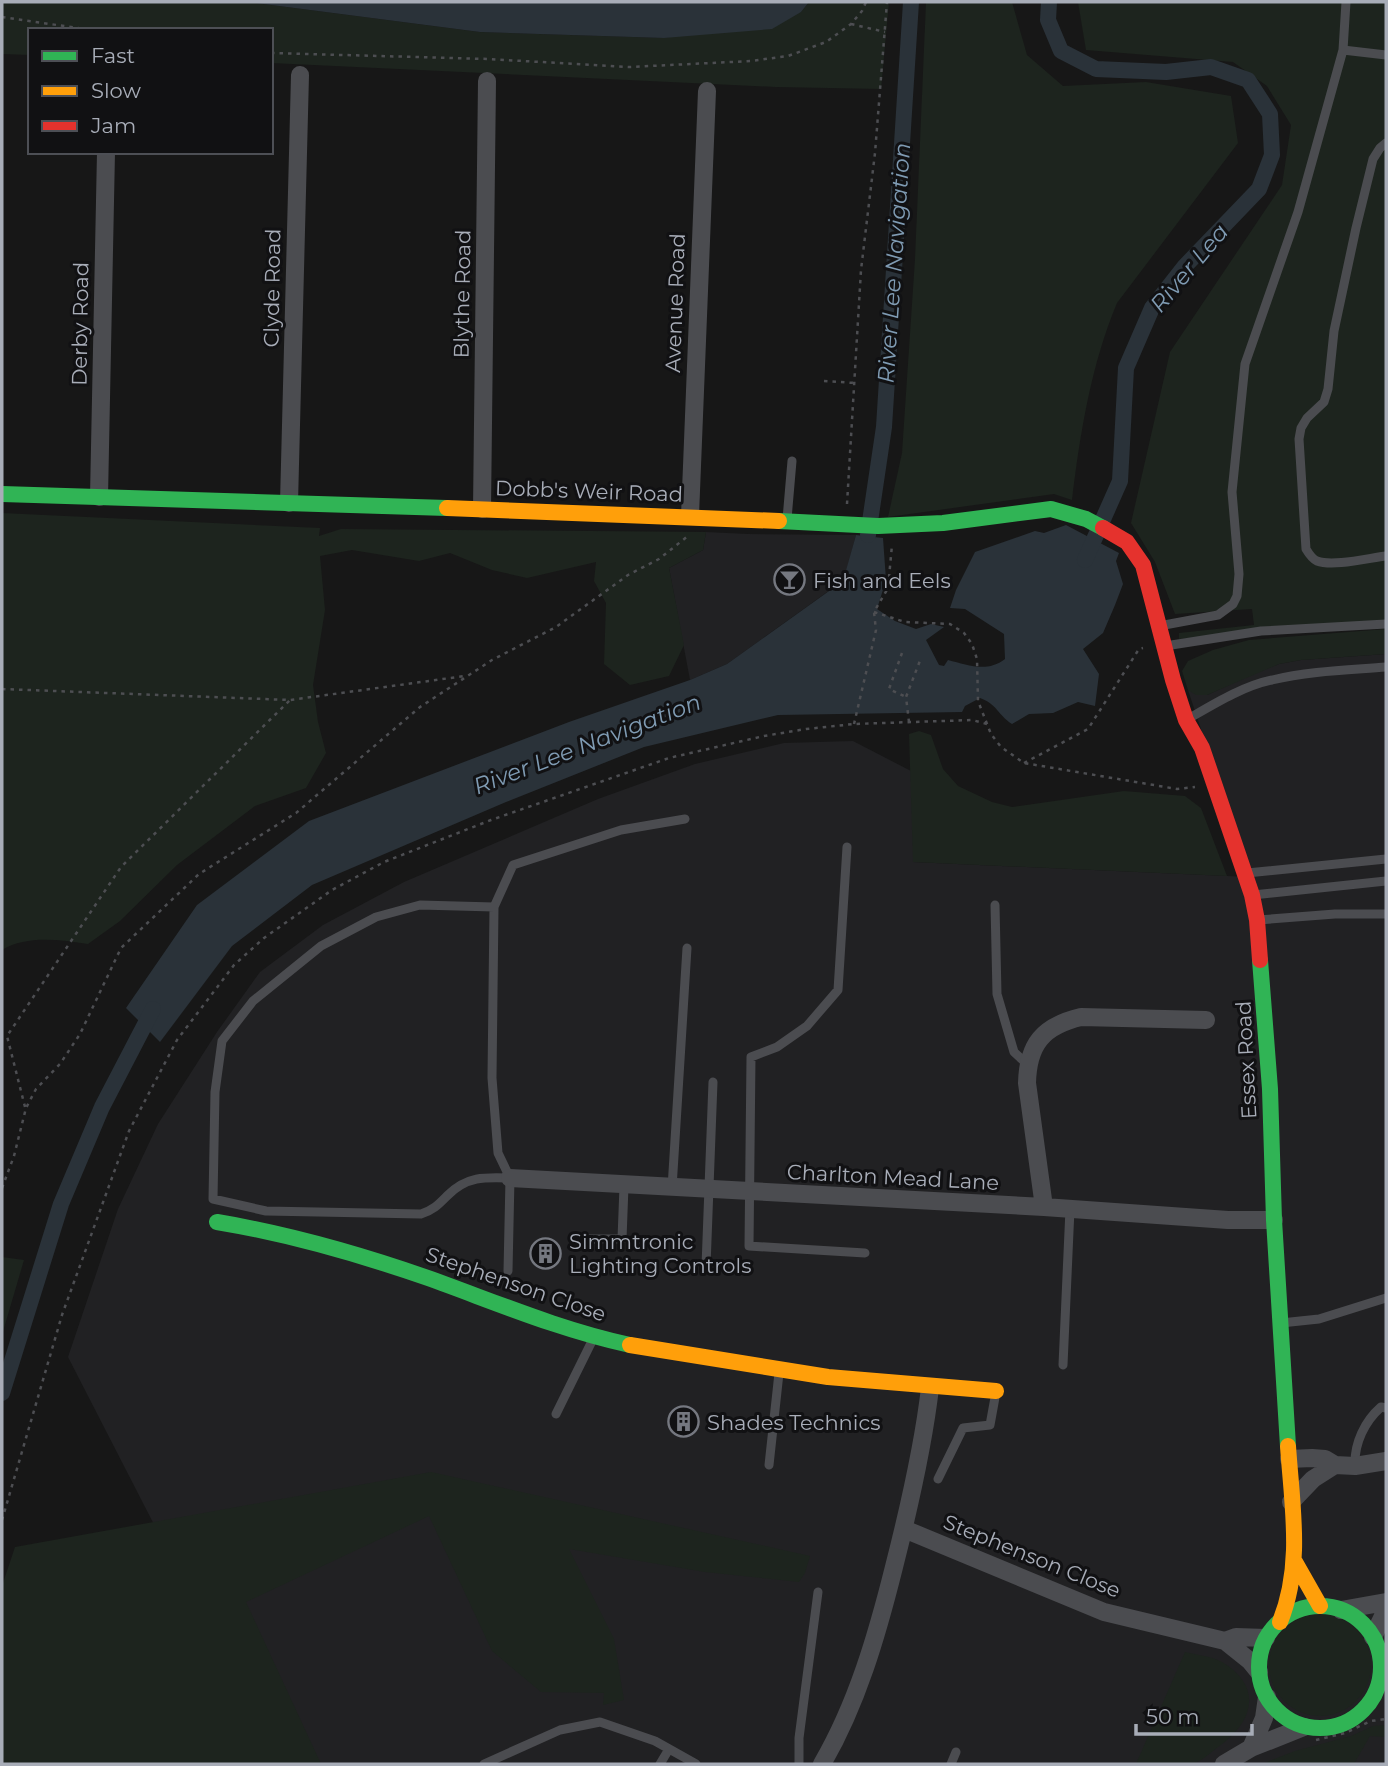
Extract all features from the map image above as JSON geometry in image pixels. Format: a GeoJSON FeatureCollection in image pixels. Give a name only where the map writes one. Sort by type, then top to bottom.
{"type":"FeatureCollection","features":[{"type":"Feature","properties":{"kind":"street","name":"Clyde Road"},"geometry":{"type":"LineString","coordinates":[[289,503],[300,75]]}},
{"type":"Feature","properties":{"kind":"street","name":"Blythe Road"},"geometry":{"type":"LineString","coordinates":[[482,509],[487,81]]}},
{"type":"Feature","properties":{"kind":"street","name":"Avenue Road"},"geometry":{"type":"LineString","coordinates":[[690,516],[707,91]]}},
{"type":"Feature","properties":{"kind":"street","name":"Derby Road"},"geometry":{"type":"LineString","coordinates":[[99,497],[106,154]]}},
{"type":"Feature","properties":{"kind":"street","name":"Dobb's Weir Road"},"geometry":{"type":"LineString","coordinates":[[2,494],[690,516],[887,526],[943,523],[1039,509],[1068,513],[1086,519],[1127,542],[1139,557],[1147,575]]}},
{"type":"Feature","properties":{"kind":"street","name":"Essex Road"},"geometry":{"type":"LineString","coordinates":[[1147,575],[1163,646],[1186,720],[1202,748],[1214,780],[1252,895],[1257,920],[1270,1089],[1274,1220],[1295,1562],[1288,1602],[1280,1622]]}},
{"type":"Feature","properties":{"kind":"street"},"geometry":{"type":"LineString","coordinates":[[1044,1207],[1027,1083],[1028,1065],[1034,1048],[1045,1033],[1063,1021],[1081,1017],[1206,1020]]}},
{"type":"Feature","properties":{"kind":"street","name":"Charlton Mead Lane"},"geometry":{"type":"LineString","coordinates":[[510,1178],[1044,1207],[1228,1220],[1274,1220]]}},
{"type":"Feature","properties":{"kind":"street","name":"Stephenson Close"},"geometry":{"type":"LineString","coordinates":[[217,1222],[267,1229],[320,1242],[404,1269],[549,1323],[655,1350],[779,1371],[930,1388],[996,1391]]}},
{"type":"Feature","properties":{"kind":"street"},"geometry":{"type":"LineString","coordinates":[[822,1764],[838,1737],[873,1643],[904,1529],[930,1388]]}},
{"type":"Feature","properties":{"kind":"street"},"geometry":{"type":"LineString","coordinates":[[1289,1459],[1325,1459],[1335,1465],[1355,1466],[1386,1461]]}},
{"type":"Feature","properties":{"kind":"street"},"geometry":{"type":"LineString","coordinates":[[1291,1502],[1313,1479],[1335,1465]]}},
{"type":"Feature","properties":{"kind":"street","name":"Stephenson Close"},"geometry":{"type":"LineString","coordinates":[[904,1529],[1104,1612],[1225,1641],[1259,1672]]}},
{"type":"Feature","properties":{"kind":"street","name":"Essex Road"},"geometry":{"type":"LineString","coordinates":[[1295,1562],[1320,1606]]}},
{"type":"Feature","properties":{"kind":"street"},"geometry":{"type":"LineString","coordinates":[[1341,1610],[1360,1609],[1386,1602]]}},
{"type":"Feature","properties":{"kind":"street"},"geometry":{"type":"LineString","coordinates":[[1224,1764],[1251,1748],[1307,1734],[1322,1728],[1339,1725],[1355,1718],[1368,1706],[1384,1667],[1373,1637],[1352,1615],[1320,1606],[1302,1609],[1280,1622],[1266,1638],[1260,1654],[1259,1672],[1267,1697],[1288,1720],[1307,1734]]}},
{"type":"Feature","properties":{"kind":"street"},"geometry":{"type":"LineString","coordinates":[[1373,1637],[1386,1610]]}},
{"type":"Feature","properties":{"kind":"street","name":"Stephenson Close"},"geometry":{"type":"LineString","coordinates":[[1225,1641],[1236,1637],[1266,1638]]}},
{"type":"Feature","properties":{"kind":"street"},"geometry":{"type":"LineString","coordinates":[[1251,1748],[1264,1718],[1267,1697]]}},
{"type":"Feature","properties":{"kind":"street"},"geometry":{"type":"LineString","coordinates":[[1368,1706],[1386,1707]]}},
{"type":"Feature","properties":{"kind":"lane"},"geometry":{"type":"LineString","coordinates":[[1158,626],[1218,615],[1233,604],[1237,596],[1239,574],[1231,492],[1245,364],[1298,212],[1343,50],[1346,2]]}},
{"type":"Feature","properties":{"kind":"lane"},"geometry":{"type":"LineString","coordinates":[[1343,50],[1386,55]]}},
{"type":"Feature","properties":{"kind":"lane"},"geometry":{"type":"LineString","coordinates":[[1386,143],[1373,159],[1356,228],[1334,331],[1328,389],[1324,401],[1301,428],[1299,439],[1306,549],[1310,556],[1317,561],[1329,563],[1386,556]]}},
{"type":"Feature","properties":{"kind":"lane"},"geometry":{"type":"LineString","coordinates":[[786,521],[792,461]]}},
{"type":"Feature","properties":{"kind":"lane"},"geometry":{"type":"LineString","coordinates":[[1163,646],[1261,631],[1386,624]]}},
{"type":"Feature","properties":{"kind":"lane"},"geometry":{"type":"LineString","coordinates":[[1186,720],[1269,680],[1386,667]]}},
{"type":"Feature","properties":{"kind":"lane"},"geometry":{"type":"LineString","coordinates":[[508,1271],[510,1178],[498,1153],[492,1078],[495,907],[513,865],[621,830],[684,818]]}},
{"type":"Feature","properties":{"kind":"lane"},"geometry":{"type":"LineString","coordinates":[[847,847],[838,990],[807,1026],[777,1047],[751,1057],[749,1246],[865,1253]]}},
{"type":"Feature","properties":{"kind":"lane"},"geometry":{"type":"LineString","coordinates":[[1245,874],[1386,859]]}},
{"type":"Feature","properties":{"kind":"lane"},"geometry":{"type":"LineString","coordinates":[[1252,895],[1386,881]]}},
{"type":"Feature","properties":{"kind":"lane"},"geometry":{"type":"LineString","coordinates":[[495,907],[420,905],[376,917],[321,946],[253,1001],[222,1041],[215,1092],[213,1199],[266,1211],[421,1214],[434,1210],[450,1192],[465,1182],[481,1176],[510,1178]]}},
{"type":"Feature","properties":{"kind":"lane"},"geometry":{"type":"LineString","coordinates":[[995,905],[997,995],[1014,1052],[1028,1065]]}},
{"type":"Feature","properties":{"kind":"lane"},"geometry":{"type":"LineString","coordinates":[[1257,920],[1335,914],[1386,914]]}},
{"type":"Feature","properties":{"kind":"lane"},"geometry":{"type":"LineString","coordinates":[[672,1188],[687,948]]}},
{"type":"Feature","properties":{"kind":"lane"},"geometry":{"type":"LineString","coordinates":[[706,1266],[713,1082]]}},
{"type":"Feature","properties":{"kind":"lane"},"geometry":{"type":"LineString","coordinates":[[587,1239],[622,1239],[624,1186]]}},
{"type":"Feature","properties":{"kind":"lane"},"geometry":{"type":"LineString","coordinates":[[1063,1364],[1070,1209]]}},
{"type":"Feature","properties":{"kind":"lane"},"geometry":{"type":"LineString","coordinates":[[1280,1323],[1319,1319],[1386,1297]]}},
{"type":"Feature","properties":{"kind":"lane"},"geometry":{"type":"LineString","coordinates":[[556,1414],[594,1336]]}},
{"type":"Feature","properties":{"kind":"lane"},"geometry":{"type":"LineString","coordinates":[[769,1465],[779,1371]]}},
{"type":"Feature","properties":{"kind":"lane"},"geometry":{"type":"LineString","coordinates":[[938,1479],[963,1428],[990,1425],[996,1391]]}},
{"type":"Feature","properties":{"kind":"lane"},"geometry":{"type":"LineString","coordinates":[[1355,1466],[1357,1445],[1371,1416],[1381,1407],[1386,1408]]}},
{"type":"Feature","properties":{"kind":"lane"},"geometry":{"type":"LineString","coordinates":[[799,1764],[799,1738],[818,1592]]}},
{"type":"Feature","properties":{"kind":"lane"},"geometry":{"type":"LineString","coordinates":[[484,1764],[560,1730],[600,1722],[630,1731],[696,1764]]}},
{"type":"Feature","properties":{"kind":"lane"},"geometry":{"type":"LineString","coordinates":[[660,1764],[669,1749]]}},
{"type":"Feature","properties":{"kind":"lane"},"geometry":{"type":"LineString","coordinates":[[951,1764],[957,1752]]}},
{"type":"Feature","properties":{"kind":"path"},"geometry":{"type":"LineString","coordinates":[[273,53],[629,66],[751,61],[788,56],[834,37],[851,24],[866,2]]}},
{"type":"Feature","properties":{"kind":"path"},"geometry":{"type":"LineString","coordinates":[[846,525],[861,270],[875,153],[887,2]]}},
{"type":"Feature","properties":{"kind":"path"},"geometry":{"type":"LineString","coordinates":[[2,18],[76,28]]}},
{"type":"Feature","properties":{"kind":"path"},"geometry":{"type":"LineString","coordinates":[[851,24],[885,32]]}},
{"type":"Feature","properties":{"kind":"path"},"geometry":{"type":"LineString","coordinates":[[824,381],[855,383]]}},
{"type":"Feature","properties":{"kind":"path"},"geometry":{"type":"LineString","coordinates":[[2,1188],[14,1156],[26,1108],[36,1089],[60,1064],[79,1034],[121,948],[199,874],[296,813],[420,706],[492,660],[556,626],[628,575],[659,559],[689,536],[690,516]]}},
{"type":"Feature","properties":{"kind":"path"},"geometry":{"type":"LineString","coordinates":[[854,724],[876,630],[874,612],[888,588],[892,552],[887,526]]}},
{"type":"Feature","properties":{"kind":"path"},"geometry":{"type":"LineString","coordinates":[[874,612],[905,622],[950,624],[964,633],[972,644],[977,659],[978,701],[990,734],[1001,747],[1024,763],[1177,789],[1189,789],[1214,780]]}},
{"type":"Feature","properties":{"kind":"path"},"geometry":{"type":"LineString","coordinates":[[1024,763],[1088,729],[1139,649],[1163,646]]}},
{"type":"Feature","properties":{"kind":"path"},"geometry":{"type":"LineString","coordinates":[[902,653],[889,689],[906,697]]}},
{"type":"Feature","properties":{"kind":"path"},"geometry":{"type":"LineString","coordinates":[[909,722],[906,697],[921,658]]}},
{"type":"Feature","properties":{"kind":"path"},"geometry":{"type":"LineString","coordinates":[[2,689],[290,700],[468,676]]}},
{"type":"Feature","properties":{"kind":"path"},"geometry":{"type":"LineString","coordinates":[[26,1108],[7,1036],[121,867],[290,700]]}},
{"type":"Feature","properties":{"kind":"path"},"geometry":{"type":"LineString","coordinates":[[2,1520],[62,1315],[129,1131],[177,1040],[234,965],[264,938],[332,890],[384,862],[669,758],[764,736],[854,724],[972,720],[987,724]]}},
{"type":"Feature","properties":{"kind":"path"},"geometry":{"type":"LineString","coordinates":[[1307,1734],[1345,1733],[1371,1721],[1386,1719]]}},
{"type":"Feature","properties":{"kind":"shaded area"},"geometry":{"type":"Polygon","coordinates":[[[2,2],[248,2],[480,32],[664,38],[801,12],[809,2],[889,2],[881,89],[776,87],[273,63],[273,28],[28,28],[28,55],[2,54],[2,2]]]}},
{"type":"Feature","properties":{"kind":"shaded area"},"geometry":{"type":"Polygon","coordinates":[[[926,2],[1012,2],[1027,55],[1063,86],[1146,82],[1231,96],[1238,143],[1117,303],[1100,351],[1088,400],[1072,500],[1054,494],[888,517],[902,453],[915,259],[926,2]]]}},
{"type":"Feature","properties":{"kind":"shaded area"},"geometry":{"type":"Polygon","coordinates":[[[1078,2],[1386,2],[1386,622],[1179,639],[1179,633],[1254,625],[1252,609],[1175,614],[1155,562],[1131,523],[1170,352],[1282,185],[1291,125],[1267,86],[1233,62],[1086,50],[1078,2]]]}},
{"type":"Feature","properties":{"kind":"shaded area"},"geometry":{"type":"Polygon","coordinates":[[[2,513],[320,528],[319,536],[341,529],[706,532],[703,550],[669,568],[684,645],[669,676],[630,685],[604,664],[606,603],[594,581],[596,562],[527,578],[492,570],[450,553],[419,561],[352,550],[320,556],[325,610],[313,685],[326,753],[306,788],[255,806],[177,865],[120,921],[88,944],[33,940],[2,950],[2,513]]]}},
{"type":"Feature","properties":{"kind":"shaded area"},"geometry":{"type":"Polygon","coordinates":[[[706,532],[856,535],[844,580],[727,664],[690,680],[669,568],[703,550],[706,532]]]}},
{"type":"Feature","properties":{"kind":"shaded area"},"geometry":{"type":"Polygon","coordinates":[[[1386,629],[1386,654],[1279,664],[1207,695],[1196,695],[1188,690],[1182,671],[1188,661],[1213,650],[1249,640],[1386,629]]]}},
{"type":"Feature","properties":{"kind":"shaded area"},"geometry":{"type":"Polygon","coordinates":[[[1386,654],[1386,1764],[277,1764],[68,1357],[118,1209],[158,1124],[217,1032],[260,972],[323,925],[404,882],[598,799],[695,764],[784,743],[853,741],[911,771],[914,862],[1250,877],[1188,690],[1207,695],[1279,664],[1301,660],[1386,654]]]}},
{"type":"Feature","properties":{"kind":"shaded area"},"geometry":{"type":"Polygon","coordinates":[[[919,731],[931,735],[943,769],[958,786],[992,802],[1012,807],[1124,791],[1185,796],[1201,808],[1227,876],[913,862],[909,734],[919,731]]]}},
{"type":"Feature","properties":{"kind":"shaded area"},"geometry":{"type":"Polygon","coordinates":[[[2,1257],[24,1260],[2,1335],[2,1257]]]}},
{"type":"Feature","properties":{"kind":"shaded area"},"geometry":{"type":"Polygon","coordinates":[[[431,1472],[810,1556],[799,1582],[705,1572],[569,1549],[614,1639],[624,1700],[603,1705],[604,1693],[541,1692],[492,1651],[429,1516],[246,1602],[321,1764],[4,1764],[2,1586],[15,1547],[431,1472]]]}},
{"type":"Feature","properties":{"kind":"shaded area"},"geometry":{"type":"Polygon","coordinates":[[[1320,1614],[1339,1618],[1356,1629],[1367,1646],[1371,1665],[1367,1684],[1356,1701],[1339,1712],[1320,1716],[1301,1712],[1284,1701],[1273,1684],[1269,1665],[1273,1646],[1284,1629],[1301,1618],[1320,1614]]]}},
{"type":"Feature","properties":{"kind":"shaded area"},"geometry":{"type":"Polygon","coordinates":[[[1185,1652],[1218,1660],[1235,1672],[1244,1682],[1248,1694],[1246,1716],[1230,1737],[1198,1762],[1178,1765],[1136,1764],[1185,1652]]]}},
{"type":"Feature","properties":{"kind":"shaded area"},"geometry":{"type":"Polygon","coordinates":[[[1386,1725],[1386,1737],[1370,1736],[1354,1764],[1262,1764],[1295,1751],[1351,1736],[1373,1726],[1386,1725]]]}},
{"type":"Feature","properties":{"kind":"water"},"geometry":{"type":"Polygon","coordinates":[[[248,2],[809,2],[801,12],[772,29],[664,38],[480,32],[248,2]]]}},
{"type":"Feature","properties":{"kind":"water"},"geometry":{"type":"Polygon","coordinates":[[[1066,525],[1119,553],[1116,561],[1123,584],[1103,633],[1083,649],[1099,674],[1095,706],[1078,702],[1053,713],[1029,714],[1012,724],[990,703],[980,698],[965,706],[962,712],[778,715],[644,747],[506,802],[312,885],[232,946],[160,1042],[126,1008],[197,905],[309,821],[727,664],[843,581],[856,535],[883,538],[886,580],[877,609],[895,621],[916,629],[931,624],[944,627],[926,640],[939,665],[944,666],[948,660],[977,667],[998,663],[1005,659],[1004,634],[965,609],[950,608],[956,590],[975,552],[1035,531],[1044,533],[1066,525]]]}},
{"type":"Feature","properties":{"kind":"waterway","name":"River Lee Navigation"},"geometry":{"type":"LineString","coordinates":[[868,535],[884,427],[911,2]]}},
{"type":"Feature","properties":{"kind":"waterway","name":"River Lea"},"geometry":{"type":"LineString","coordinates":[[1049,2],[1048,20],[1061,51],[1096,69],[1166,72],[1211,67],[1248,80],[1270,114],[1272,155],[1259,189],[1185,266],[1152,308],[1126,368],[1120,481],[1085,560]]}},
{"type":"Feature","properties":{"kind":"waterway","name":"River Lee Navigation"},"geometry":{"type":"LineString","coordinates":[[2,1393],[61,1204],[102,1107],[153,1009]]}},
{"type":"Feature","properties":{"kind":"traffic: fast"},"geometry":{"type":"LineString","coordinates":[[2,494],[447,508]]}},
{"type":"Feature","properties":{"kind":"traffic: fast"},"geometry":{"type":"LineString","coordinates":[[779,521],[878,526],[943,523],[1051,509],[1086,519],[1103,528]]}},
{"type":"Feature","properties":{"kind":"traffic: fast"},"geometry":{"type":"LineString","coordinates":[[1260,960],[1270,1089],[1274,1220],[1288,1446]]}},
{"type":"Feature","properties":{"kind":"traffic: fast"},"geometry":{"type":"LineString","coordinates":[[217,1222],[271,1232],[350,1253],[428,1278],[553,1324],[630,1345]]}},
{"type":"Feature","properties":{"kind":"traffic: fast"},"geometry":{"type":"LineString","coordinates":[[1320,1606],[1343,1611],[1363,1624],[1376,1644],[1381,1667],[1376,1690],[1363,1710],[1343,1723],[1320,1728],[1297,1723],[1277,1710],[1264,1690],[1259,1667],[1264,1644],[1277,1624],[1297,1611],[1320,1606]]}},
{"type":"Feature","properties":{"kind":"traffic: slow"},"geometry":{"type":"LineString","coordinates":[[447,508],[779,521]]}},
{"type":"Feature","properties":{"kind":"traffic: slow"},"geometry":{"type":"LineString","coordinates":[[630,1345],[828,1377],[996,1391]]}},
{"type":"Feature","properties":{"kind":"traffic: slow"},"geometry":{"type":"LineString","coordinates":[[1280,1622],[1292,1579],[1294,1557],[1288,1446]]}},
{"type":"Feature","properties":{"kind":"traffic: slow"},"geometry":{"type":"LineString","coordinates":[[1295,1562],[1320,1606]]}},
{"type":"Feature","properties":{"kind":"traffic: jam"},"geometry":{"type":"LineString","coordinates":[[1103,528],[1127,542],[1143,565],[1186,720],[1202,748],[1252,895],[1260,960]]}},
{"type":"Feature","properties":{"kind":"place","name":"Fish and Eels"},"geometry":{"type":"Point","coordinates":[790,580]}},
{"type":"Feature","properties":{"kind":"place","name":"Simmtronic Lighting Controls"},"geometry":{"type":"Point","coordinates":[546,1253]}},
{"type":"Feature","properties":{"kind":"place","name":"Shades Technics"},"geometry":{"type":"Point","coordinates":[684,1422]}}]}
